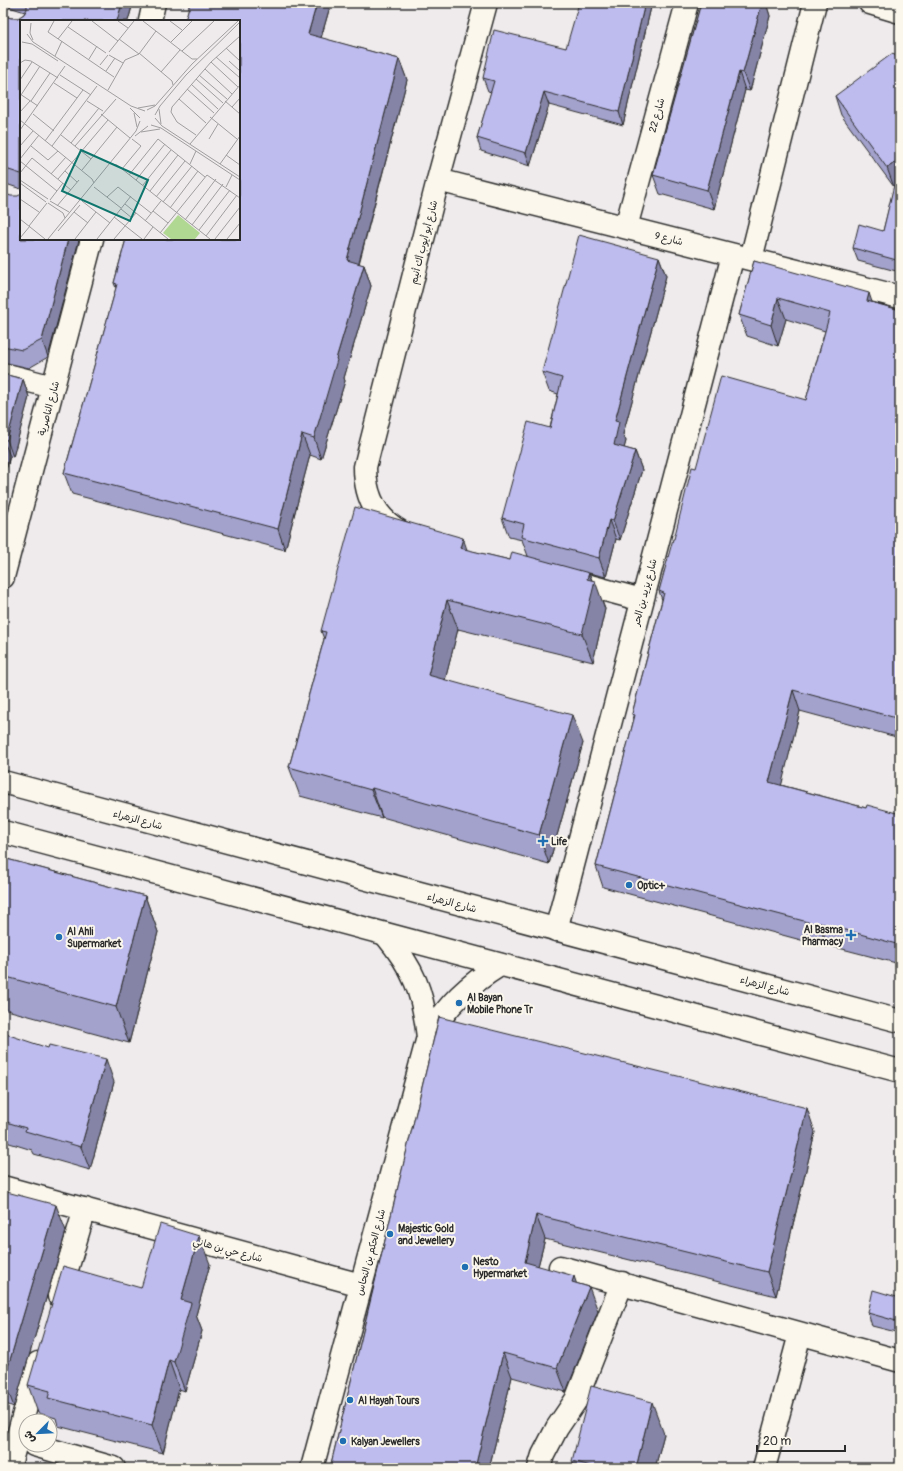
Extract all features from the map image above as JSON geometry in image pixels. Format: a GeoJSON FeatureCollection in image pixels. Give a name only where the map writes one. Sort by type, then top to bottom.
{"type":"FeatureCollection","features":[{"type":"Feature","properties":{"kind":"street"},"geometry":{"type":"LineString","coordinates":[[150,20],[154,3]]}},
{"type":"Feature","properties":{"kind":"street","name":"شارع أبو أيوب أك أنيم"},"geometry":{"type":"LineString","coordinates":[[422,540],[408,536],[392,527],[379,515],[370,500],[365,483],[365,467],[438,180],[486,3]]}},
{"type":"Feature","properties":{"kind":"street","name":"شارع 22"},"geometry":{"type":"LineString","coordinates":[[626,228],[687,3]]}},
{"type":"Feature","properties":{"kind":"street","name":"شارع يزيد بن الحر"},"geometry":{"type":"LineString","coordinates":[[556,930],[642,600],[815,3]]}},
{"type":"Feature","properties":{"kind":"street"},"geometry":{"type":"LineString","coordinates":[[870,3],[900,12]]}},
{"type":"Feature","properties":{"kind":"street","name":"شارع 9"},"geometry":{"type":"LineString","coordinates":[[438,180],[900,297]]}},
{"type":"Feature","properties":{"kind":"street","name":"شارع الناصرية"},"geometry":{"type":"LineString","coordinates":[[4,567],[92,240]]}},
{"type":"Feature","properties":{"kind":"street"},"geometry":{"type":"LineString","coordinates":[[3,374],[53,387]]}},
{"type":"Feature","properties":{"kind":"street"},"geometry":{"type":"LineString","coordinates":[[547,574],[642,600]]}},
{"type":"Feature","properties":{"kind":"street","name":"شارع الزهراء"},"geometry":{"type":"LineString","coordinates":[[3,782],[900,1021]]}},
{"type":"Feature","properties":{"kind":"street"},"geometry":{"type":"LineString","coordinates":[[3,832],[900,1071]]}},
{"type":"Feature","properties":{"kind":"street","name":"شارع الحكم بن النحاس"},"geometry":{"type":"LineString","coordinates":[[385,934],[403,956],[416,981],[425,1008],[428,1037]]}},
{"type":"Feature","properties":{"kind":"street","name":"شارع الحكم بن النحاس"},"geometry":{"type":"LineString","coordinates":[[312,1468],[428,1037],[442,1015],[459,995],[479,978],[500,965]]}},
{"type":"Feature","properties":{"kind":"street","name":"شارع حي بن هاني"},"geometry":{"type":"LineString","coordinates":[[3,1187],[361,1285]]}},
{"type":"Feature","properties":{"kind":"street"},"geometry":{"type":"LineString","coordinates":[[52,1318],[86,1209]]}},
{"type":"Feature","properties":{"kind":"street"},"geometry":{"type":"LineString","coordinates":[[560,1267],[900,1361]]}},
{"type":"Feature","properties":{"kind":"street"},"geometry":{"type":"LineString","coordinates":[[539,1468],[543,1455],[557,1428],[576,1400],[622,1283]]}},
{"type":"Feature","properties":{"kind":"street"},"geometry":{"type":"LineString","coordinates":[[764,1468],[800,1334]]}},
{"type":"Feature","properties":{"kind":"street"},"geometry":{"type":"LineString","coordinates":[[27,1413],[44,1344]]}},
{"type":"Feature","properties":{"kind":"street"},"geometry":{"type":"LineString","coordinates":[[9,1468],[18,1446]]}},
{"type":"Feature","properties":{"kind":"street"},"geometry":{"type":"LineString","coordinates":[[58,1452],[114,1468]]}},
{"type":"Feature","properties":{"kind":"building"},"geometry":{"type":"Polygon","coordinates":[[[27,3],[122,3],[117,20],[20,20],[20,174],[3,168],[3,15],[11,18],[18,18],[24,14],[27,9],[27,3]]]}},
{"type":"Feature","properties":{"kind":"building"},"geometry":{"type":"Polygon","coordinates":[[[190,3],[317,3],[308,34],[399,59],[347,260],[364,265],[314,438],[302,434],[278,529],[64,473],[117,284],[114,283],[126,240],[240,240],[240,20],[185,20],[190,3]]]}},
{"type":"Feature","properties":{"kind":"building"},"geometry":{"type":"Polygon","coordinates":[[[579,3],[645,3],[619,112],[544,92],[526,153],[477,138],[494,81],[483,78],[494,30],[566,48],[579,3]]]}},
{"type":"Feature","properties":{"kind":"building"},"geometry":{"type":"Polygon","coordinates":[[[701,3],[762,3],[743,73],[739,72],[707,190],[653,175],[701,3]]]}},
{"type":"Feature","properties":{"kind":"building"},"geometry":{"type":"Polygon","coordinates":[[[893,53],[900,62],[900,159],[887,168],[835,96],[893,53]]]}},
{"type":"Feature","properties":{"kind":"building"},"geometry":{"type":"Polygon","coordinates":[[[894,185],[900,187],[900,261],[853,248],[859,224],[883,231],[894,185]]]}},
{"type":"Feature","properties":{"kind":"building"},"geometry":{"type":"Polygon","coordinates":[[[3,193],[11,196],[20,195],[20,240],[68,240],[42,340],[22,350],[3,346],[3,193]]]}},
{"type":"Feature","properties":{"kind":"building"},"geometry":{"type":"Polygon","coordinates":[[[579,235],[659,257],[615,421],[619,422],[614,445],[635,451],[613,521],[609,520],[599,558],[521,537],[524,524],[502,518],[528,422],[550,428],[562,378],[542,372],[579,235]]]}},
{"type":"Feature","properties":{"kind":"building"},"geometry":{"type":"Polygon","coordinates":[[[754,261],[869,293],[867,301],[900,310],[900,719],[793,690],[769,782],[866,808],[867,805],[900,814],[900,945],[596,866],[635,715],[632,714],[664,593],[659,591],[692,467],[696,468],[721,376],[806,400],[830,313],[778,298],[771,325],[739,315],[754,261]]]}},
{"type":"Feature","properties":{"kind":"building"},"geometry":{"type":"Polygon","coordinates":[[[3,374],[23,379],[7,440],[3,439],[3,374]]]}},
{"type":"Feature","properties":{"kind":"building"},"geometry":{"type":"Polygon","coordinates":[[[355,507],[463,538],[460,548],[510,560],[512,552],[589,573],[587,579],[595,581],[582,634],[447,600],[428,675],[572,715],[539,835],[372,788],[371,790],[289,767],[326,632],[321,631],[355,507]]]}},
{"type":"Feature","properties":{"kind":"building"},"geometry":{"type":"Polygon","coordinates":[[[3,858],[145,896],[116,1007],[3,976],[3,858]]]}},
{"type":"Feature","properties":{"kind":"building","name":"Nesto Hypermarket"},"geometry":{"type":"Polygon","coordinates":[[[439,1017],[807,1108],[767,1272],[536,1215],[525,1262],[574,1276],[572,1282],[589,1287],[557,1368],[503,1353],[475,1468],[330,1468],[439,1017]]]}},
{"type":"Feature","properties":{"kind":"building"},"geometry":{"type":"Polygon","coordinates":[[[3,1033],[48,1048],[49,1045],[106,1059],[81,1147],[25,1131],[26,1128],[3,1121],[3,1033]]]}},
{"type":"Feature","properties":{"kind":"building"},"geometry":{"type":"Polygon","coordinates":[[[3,1191],[56,1205],[4,1380],[3,1380],[3,1191]]]}},
{"type":"Feature","properties":{"kind":"building"},"geometry":{"type":"Polygon","coordinates":[[[160,1224],[199,1236],[181,1300],[191,1303],[174,1362],[169,1360],[152,1425],[48,1398],[50,1391],[28,1385],[63,1266],[141,1288],[160,1224]]]}},
{"type":"Feature","properties":{"kind":"building"},"geometry":{"type":"Polygon","coordinates":[[[873,1290],[900,1298],[900,1322],[868,1313],[873,1290]]]}},
{"type":"Feature","properties":{"kind":"building"},"geometry":{"type":"Polygon","coordinates":[[[591,1386],[652,1402],[636,1468],[599,1468],[572,1461],[591,1386]]]}},
{"type":"Feature","properties":{"kind":"building"},"geometry":{"type":"Polygon","coordinates":[[[46,1463],[64,1468],[33,1468],[46,1463]]]}},
{"type":"Feature","properties":{"kind":"place","name":"Life"},"geometry":{"type":"Point","coordinates":[543,841]}},
{"type":"Feature","properties":{"kind":"place","name":"Optic+"},"geometry":{"type":"Point","coordinates":[629,885]}},
{"type":"Feature","properties":{"kind":"place","name":"Al Basma Pharmacy"},"geometry":{"type":"Point","coordinates":[851,935]}},
{"type":"Feature","properties":{"kind":"place","name":"Al Ahli Supermarket"},"geometry":{"type":"Point","coordinates":[59,937]}},
{"type":"Feature","properties":{"kind":"place","name":"Al Bayan Mobile Phone Tr"},"geometry":{"type":"Point","coordinates":[459,1003]}},
{"type":"Feature","properties":{"kind":"place","name":"Majestic Gold and Jewellery"},"geometry":{"type":"Point","coordinates":[390,1234]}},
{"type":"Feature","properties":{"kind":"place","name":"Nesto Hypermarket"},"geometry":{"type":"Point","coordinates":[465,1267]}},
{"type":"Feature","properties":{"kind":"place","name":"Al Hayah Tours"},"geometry":{"type":"Point","coordinates":[350,1400]}},
{"type":"Feature","properties":{"kind":"place","name":"Kalyan Jewellers"},"geometry":{"type":"Point","coordinates":[343,1441]}}]}
